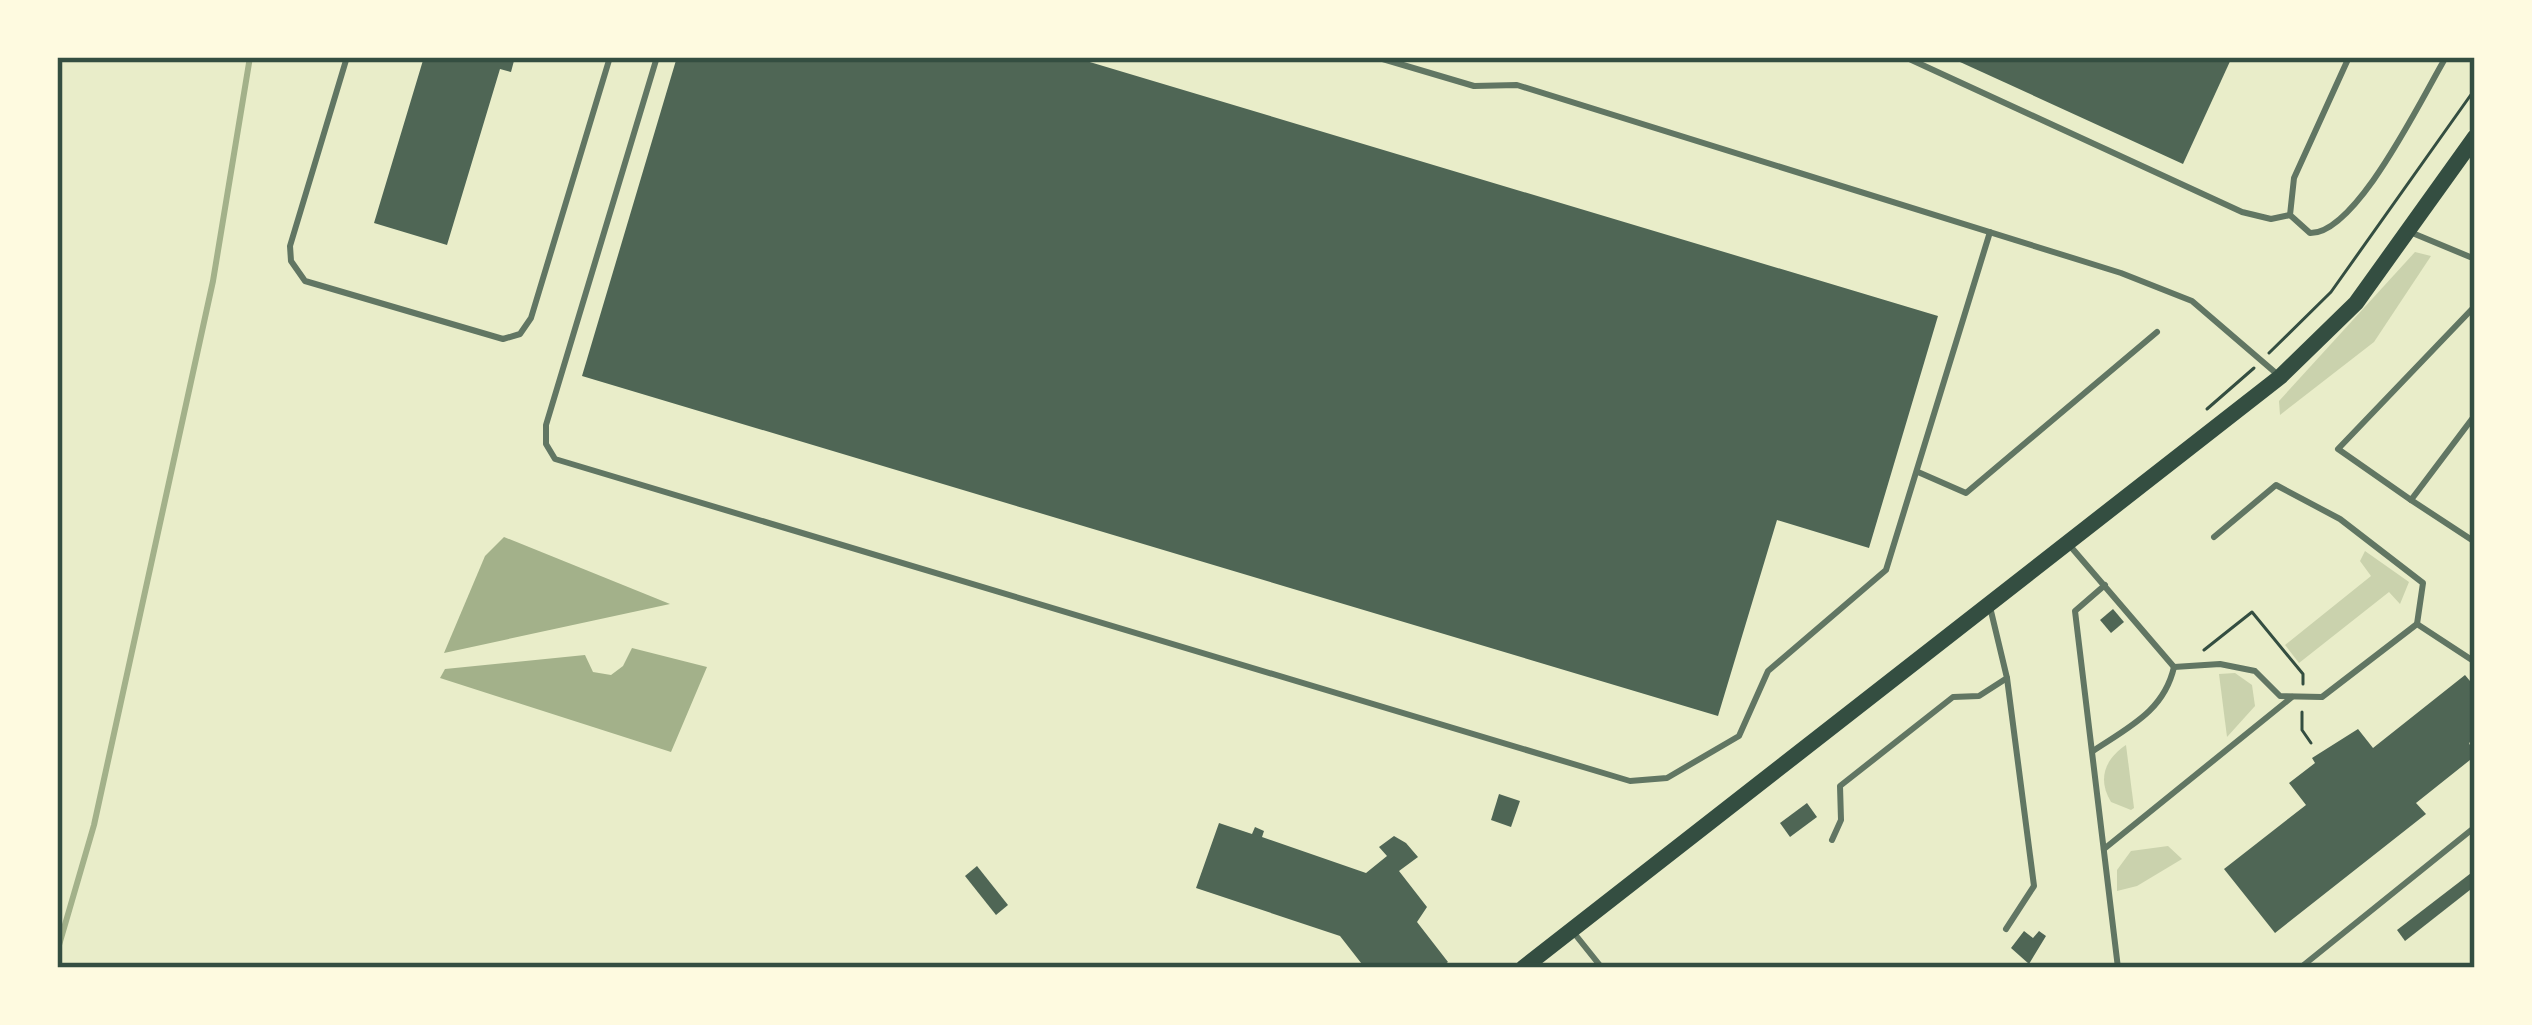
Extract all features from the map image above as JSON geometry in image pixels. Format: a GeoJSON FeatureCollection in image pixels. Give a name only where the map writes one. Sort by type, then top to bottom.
{"type":"FeatureCollection","features":[{"type":"Feature","properties":{"kind":"main road"},"geometry":{"type":"LineString","coordinates":[[1522,968],[2280,377],[2356,303],[2475,136]]}},
{"type":"Feature","properties":{"kind":"lane"},"geometry":{"type":"LineString","coordinates":[[347,57],[290,246],[296,273],[305,281],[502,339],[520,334],[530,318],[610,57]]}},
{"type":"Feature","properties":{"kind":"lane"},"geometry":{"type":"LineString","coordinates":[[657,57],[546,425],[550,454],[566,464],[1643,782],[1677,774],[1739,736],[1768,671],[1886,570],[1990,232]]}},
{"type":"Feature","properties":{"kind":"lane"},"geometry":{"type":"LineString","coordinates":[[1376,57],[1474,86],[1517,86],[1990,232],[2192,301],[2280,377]]}},
{"type":"Feature","properties":{"kind":"lane"},"geometry":{"type":"LineString","coordinates":[[1905,57],[2242,212],[2271,219],[2290,215]]}},
{"type":"Feature","properties":{"kind":"lane"},"geometry":{"type":"LineString","coordinates":[[2290,215],[2294,178],[2348,57]]}},
{"type":"Feature","properties":{"kind":"lane"},"geometry":{"type":"LineString","coordinates":[[2290,215],[2310,233],[2326,232],[2344,218],[2446,57]]}},
{"type":"Feature","properties":{"kind":"lane"},"geometry":{"type":"LineString","coordinates":[[2410,232],[2475,259]]}},
{"type":"Feature","properties":{"kind":"lane"},"geometry":{"type":"LineString","coordinates":[[2475,306],[2338,449],[2475,542]]}},
{"type":"Feature","properties":{"kind":"lane"},"geometry":{"type":"LineString","coordinates":[[1918,472],[1966,493],[2157,332]]}},
{"type":"Feature","properties":{"kind":"lane"},"geometry":{"type":"LineString","coordinates":[[2410,500],[2475,415]]}},
{"type":"Feature","properties":{"kind":"lane"},"geometry":{"type":"LineString","coordinates":[[2174,667],[2219,664],[2255,670],[2280,696],[2322,697],[2417,624],[2423,583],[2340,519],[2276,485],[2214,537]]}},
{"type":"Feature","properties":{"kind":"lane"},"geometry":{"type":"LineString","coordinates":[[2067,543],[2174,667]]}},
{"type":"Feature","properties":{"kind":"lane"},"geometry":{"type":"LineString","coordinates":[[2104,584],[2074,610],[2118,968]]}},
{"type":"Feature","properties":{"kind":"lane"},"geometry":{"type":"LineString","coordinates":[[1989,604],[2007,678],[2034,886],[2006,929]]}},
{"type":"Feature","properties":{"kind":"lane"},"geometry":{"type":"LineString","coordinates":[[2417,624],[2475,662]]}},
{"type":"Feature","properties":{"kind":"lane"},"geometry":{"type":"LineString","coordinates":[[2092,752],[2152,711],[2166,695],[2174,667]]}},
{"type":"Feature","properties":{"kind":"lane"},"geometry":{"type":"LineString","coordinates":[[1832,840],[1841,820],[1840,786],[1953,697],[1978,696],[2007,678]]}},
{"type":"Feature","properties":{"kind":"lane"},"geometry":{"type":"LineString","coordinates":[[2104,849],[2293,696]]}},
{"type":"Feature","properties":{"kind":"lane"},"geometry":{"type":"LineString","coordinates":[[2300,968],[2475,827]]}},
{"type":"Feature","properties":{"kind":"lane"},"geometry":{"type":"LineString","coordinates":[[1572,930],[1602,968]]}},
{"type":"Feature","properties":{"kind":"path"},"geometry":{"type":"LineString","coordinates":[[2207,409],[2331,292],[2475,89]]}},
{"type":"Feature","properties":{"kind":"shaded area"},"geometry":{"type":"Polygon","coordinates":[[[2415,252],[2431,256],[2374,342],[2280,415],[2279,401],[2415,252]]]}},
{"type":"Feature","properties":{"kind":"shaded area"},"geometry":{"type":"Polygon","coordinates":[[[504,537],[670,604],[444,653],[485,556],[504,537]]]}},
{"type":"Feature","properties":{"kind":"shaded area"},"geometry":{"type":"Polygon","coordinates":[[[2365,551],[2409,582],[2400,604],[2389,592],[2299,663],[2285,645],[2371,576],[2360,561],[2365,551]]]}},
{"type":"Feature","properties":{"kind":"shaded area"},"geometry":{"type":"Polygon","coordinates":[[[632,648],[707,667],[671,752],[440,678],[445,669],[585,655],[593,672],[611,675],[623,666],[632,648]]]}},
{"type":"Feature","properties":{"kind":"shaded area"},"geometry":{"type":"Polygon","coordinates":[[[2235,673],[2252,685],[2255,706],[2227,737],[2219,674],[2235,673]]]}},
{"type":"Feature","properties":{"kind":"shaded area"},"geometry":{"type":"Polygon","coordinates":[[[2126,745],[2131,810],[2111,802],[2104,785],[2108,763],[2126,745]]]}},
{"type":"Feature","properties":{"kind":"shaded area"},"geometry":{"type":"Polygon","coordinates":[[[2168,846],[2182,859],[2137,886],[2117,891],[2117,870],[2131,851],[2168,846]]]}},
{"type":"Feature","properties":{"kind":"building"},"geometry":{"type":"Polygon","coordinates":[[[424,57],[515,57],[511,72],[500,69],[447,245],[374,223],[424,57]]]}},
{"type":"Feature","properties":{"kind":"building"},"geometry":{"type":"Polygon","coordinates":[[[677,57],[1073,57],[1938,316],[1869,548],[1777,520],[1718,716],[582,376],[677,57]]]}},
{"type":"Feature","properties":{"kind":"building"},"geometry":{"type":"Polygon","coordinates":[[[1949,57],[2232,57],[2183,164],[1949,57]]]}},
{"type":"Feature","properties":{"kind":"building"},"geometry":{"type":"Polygon","coordinates":[[[2113,609],[2124,622],[2111,633],[2100,620],[2113,609]]]}},
{"type":"Feature","properties":{"kind":"building"},"geometry":{"type":"Polygon","coordinates":[[[2465,675],[2475,687],[2475,738],[2469,743],[2475,756],[2416,803],[2426,814],[2275,933],[2224,869],[2306,805],[2289,783],[2315,763],[2312,758],[2358,729],[2373,748],[2465,675]]]}},
{"type":"Feature","properties":{"kind":"building"},"geometry":{"type":"Polygon","coordinates":[[[1499,794],[1520,801],[1511,827],[1491,820],[1499,794]]]}},
{"type":"Feature","properties":{"kind":"building"},"geometry":{"type":"Polygon","coordinates":[[[1807,803],[1817,817],[1790,837],[1780,823],[1807,803]]]}},
{"type":"Feature","properties":{"kind":"building"},"geometry":{"type":"Polygon","coordinates":[[[1219,823],[1252,834],[1255,827],[1264,831],[1262,837],[1366,873],[1387,856],[1379,847],[1394,836],[1406,843],[1418,857],[1399,871],[1427,907],[1417,922],[1448,962],[1440,968],[1365,968],[1340,936],[1196,888],[1219,823]]]}},
{"type":"Feature","properties":{"kind":"building"},"geometry":{"type":"Polygon","coordinates":[[[977,866],[1008,905],[996,915],[965,876],[977,866]]]}},
{"type":"Feature","properties":{"kind":"building"},"geometry":{"type":"Polygon","coordinates":[[[2475,870],[2475,886],[2405,941],[2397,930],[2475,870]]]}},
{"type":"Feature","properties":{"kind":"building"},"geometry":{"type":"Polygon","coordinates":[[[2024,931],[2033,938],[2039,931],[2046,936],[2029,964],[2011,948],[2024,931]]]}},
{"type":"Feature","properties":{"kind":"waterway"},"geometry":{"type":"LineString","coordinates":[[57,952],[94,825],[213,281],[250,57]]}}]}
